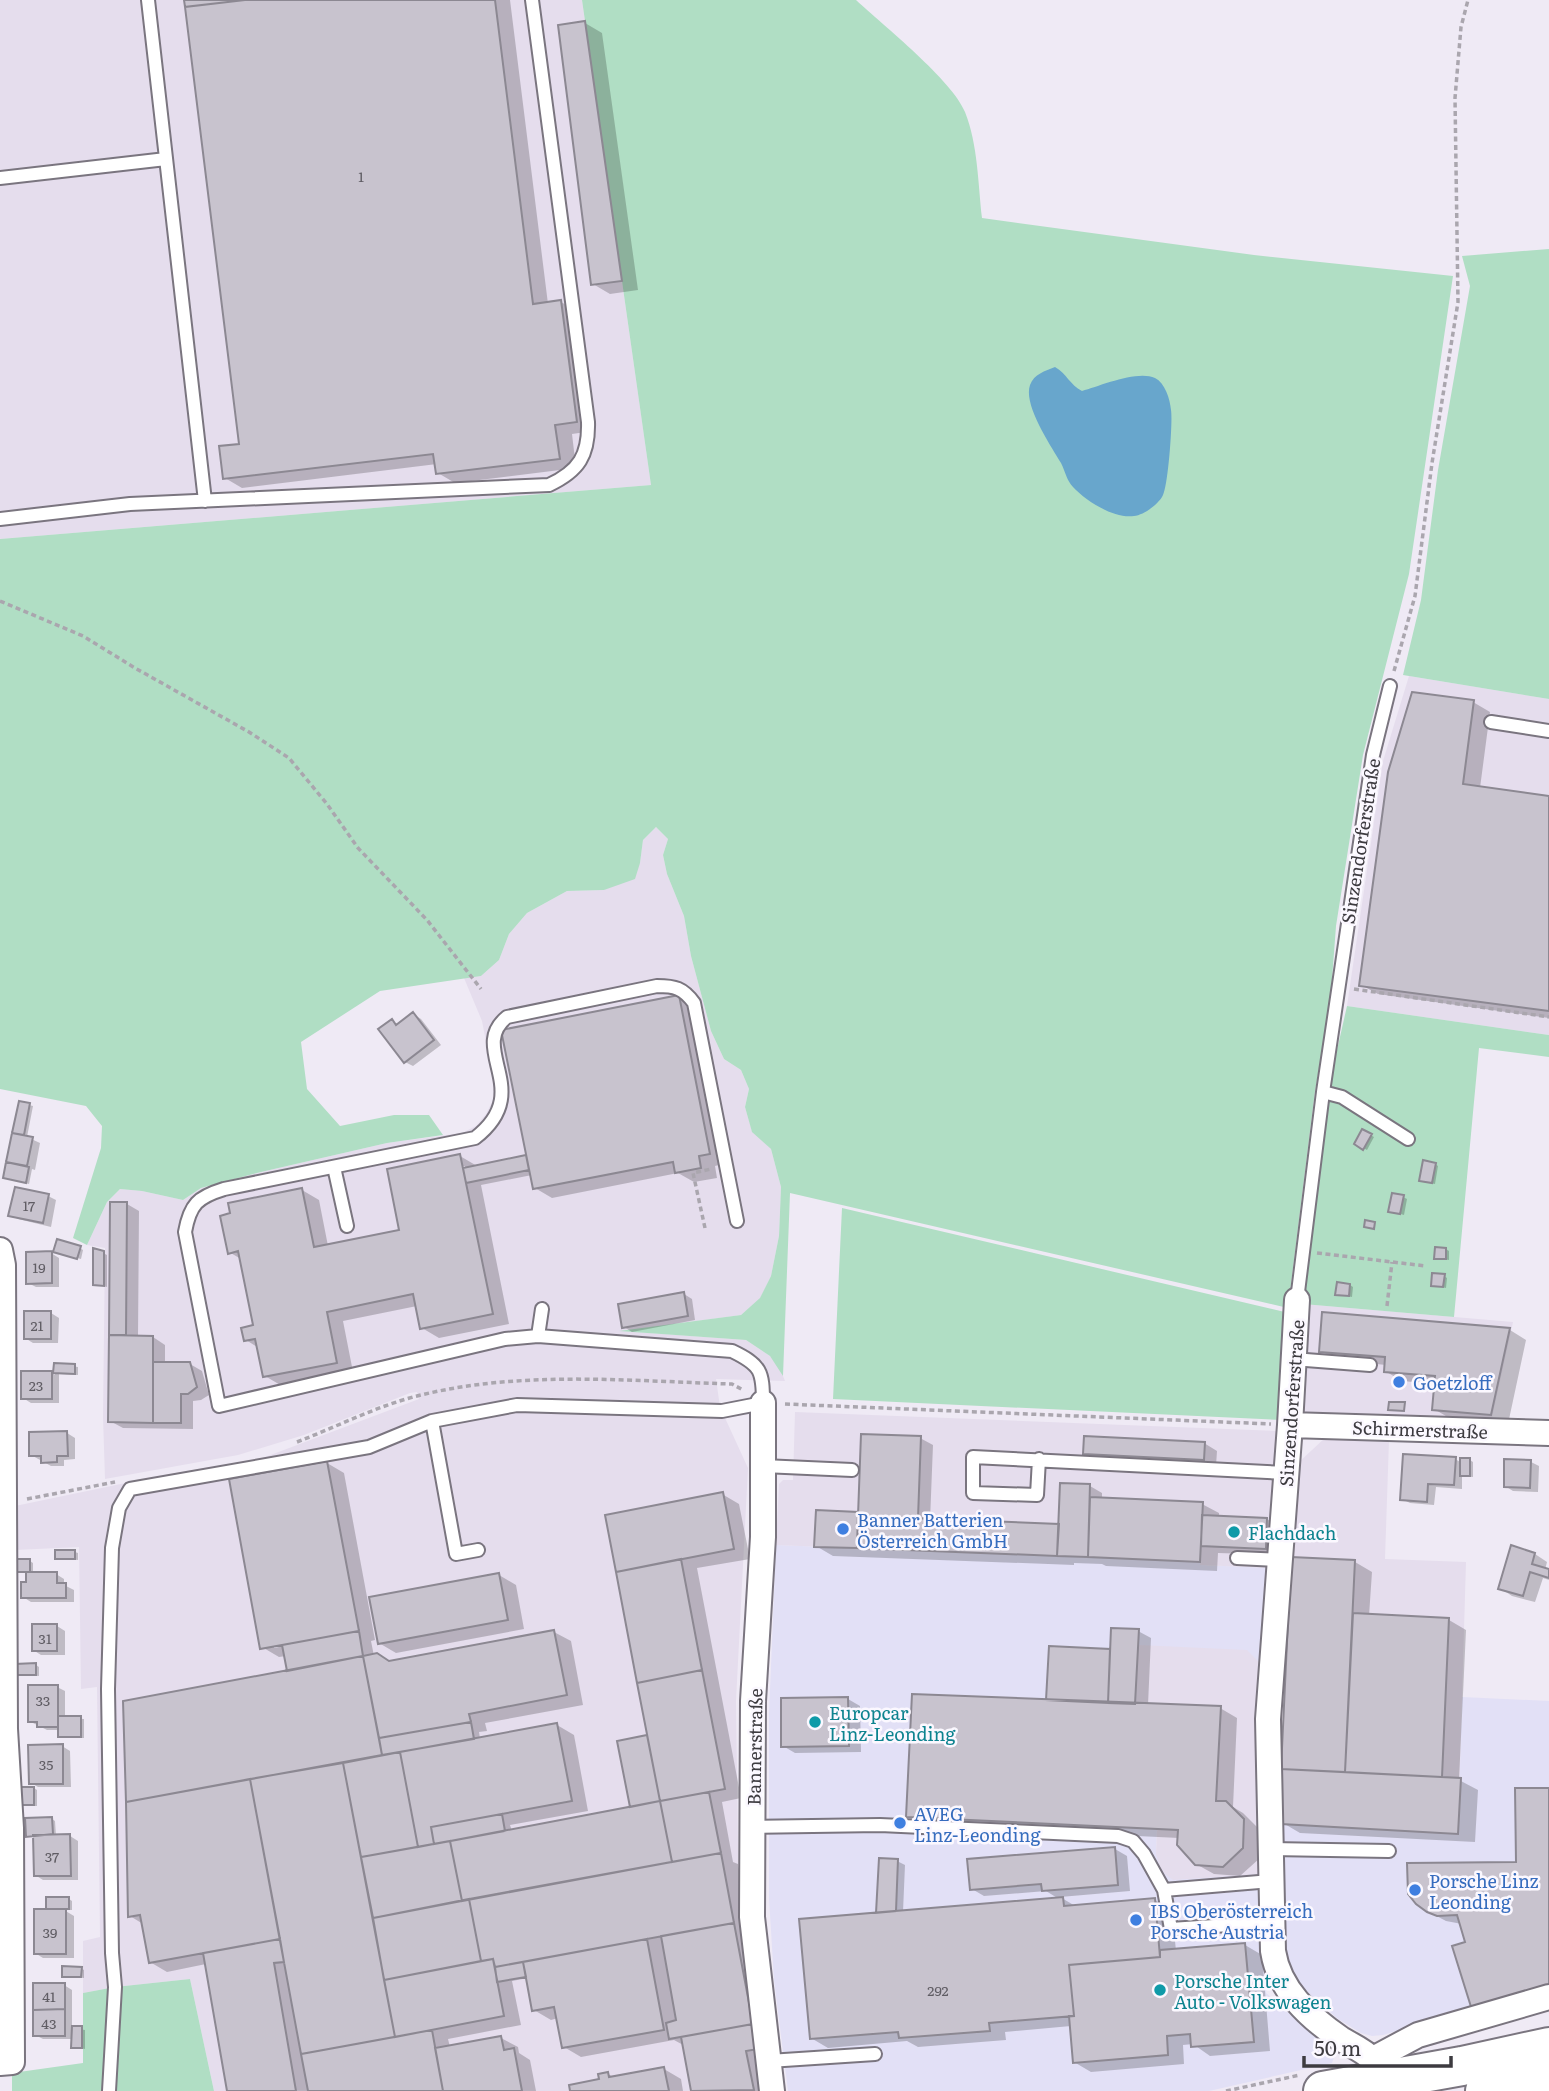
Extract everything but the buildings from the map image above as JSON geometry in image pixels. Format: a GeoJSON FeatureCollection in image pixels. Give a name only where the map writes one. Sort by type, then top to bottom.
{"type":"FeatureCollection","features":[{"type":"Feature","properties":{"kind":"main road"},"geometry":{"type":"LineString","coordinates":[[1315,2082],[1379,2077],[1549,2047]]}},
{"type":"Feature","properties":{"kind":"main road"},"geometry":{"type":"LineString","coordinates":[[1485,2091],[1549,2078]]}},
{"type":"Feature","properties":{"kind":"street"},"geometry":{"type":"LineString","coordinates":[[0,1250],[4,1265],[2,1535],[5,1729],[11,1828],[12,2062],[0,2063]]}},
{"type":"Feature","properties":{"kind":"street","name":"Sinzendorferstraße"},"geometry":{"type":"LineString","coordinates":[[1297,1300],[1268,1720],[1272,1922],[1276,1969],[1285,1987],[1301,2004],[1379,2077]]}},
{"type":"Feature","properties":{"kind":"street","name":"Bannerstraße"},"geometry":{"type":"LineString","coordinates":[[763,1403],[763,1537],[753,1701],[752,1917],[772,2091]]}},
{"type":"Feature","properties":{"kind":"street","name":"Schirmerstraße"},"geometry":{"type":"LineString","coordinates":[[1290,1425],[1549,1433]]}},
{"type":"Feature","properties":{"kind":"street"},"geometry":{"type":"LineString","coordinates":[[1379,2077],[1418,2035],[1549,1997]]}},
{"type":"Feature","properties":{"kind":"lane"},"geometry":{"type":"LineString","coordinates":[[148,0],[205,501]]}},
{"type":"Feature","properties":{"kind":"lane"},"geometry":{"type":"LineString","coordinates":[[0,519],[130,504],[549,485],[571,472],[583,457],[589,437],[588,422],[532,0]]}},
{"type":"Feature","properties":{"kind":"lane"},"geometry":{"type":"LineString","coordinates":[[0,178],[166,159]]}},
{"type":"Feature","properties":{"kind":"lane","name":"Sinzendorferstraße"},"geometry":{"type":"LineString","coordinates":[[1297,1300],[1323,1092],[1373,755],[1390,686]]}},
{"type":"Feature","properties":{"kind":"lane"},"geometry":{"type":"LineString","coordinates":[[1491,722],[1549,731]]}},
{"type":"Feature","properties":{"kind":"lane"},"geometry":{"type":"LineString","coordinates":[[109,2091],[115,1987],[112,1953],[108,1689],[112,1548],[119,1508],[130,1489],[369,1447],[432,1420],[517,1405],[722,1411],[763,1403],[763,1380],[758,1367],[732,1351],[538,1336],[505,1339],[219,1406],[185,1232],[193,1206],[203,1196],[224,1189],[475,1138],[490,1127],[500,1111],[504,1094],[493,1034],[498,1024],[507,1017],[657,986],[674,986],[685,991],[694,1003],[737,1221]]}},
{"type":"Feature","properties":{"kind":"lane"},"geometry":{"type":"LineString","coordinates":[[1323,1092],[1342,1097],[1408,1139]]}},
{"type":"Feature","properties":{"kind":"lane"},"geometry":{"type":"LineString","coordinates":[[334,1167],[347,1226]]}},
{"type":"Feature","properties":{"kind":"lane"},"geometry":{"type":"LineString","coordinates":[[538,1336],[542,1308]]}},
{"type":"Feature","properties":{"kind":"lane"},"geometry":{"type":"LineString","coordinates":[[1293,1359],[1370,1365]]}},
{"type":"Feature","properties":{"kind":"lane"},"geometry":{"type":"LineString","coordinates":[[432,1420],[456,1554],[478,1550]]}},
{"type":"Feature","properties":{"kind":"lane"},"geometry":{"type":"LineString","coordinates":[[1039,1459],[1037,1495],[973,1493],[973,1457],[1039,1459],[1286,1473]]}},
{"type":"Feature","properties":{"kind":"lane"},"geometry":{"type":"LineString","coordinates":[[763,1466],[852,1470]]}},
{"type":"Feature","properties":{"kind":"lane"},"geometry":{"type":"LineString","coordinates":[[1237,1558],[1280,1560]]}},
{"type":"Feature","properties":{"kind":"lane"},"geometry":{"type":"LineString","coordinates":[[753,1827],[880,1825],[1118,1836],[1133,1842],[1144,1854],[1164,1890],[1171,1929],[1272,1922]]}},
{"type":"Feature","properties":{"kind":"lane"},"geometry":{"type":"LineString","coordinates":[[1271,1849],[1389,1851]]}},
{"type":"Feature","properties":{"kind":"lane"},"geometry":{"type":"LineString","coordinates":[[1164,1890],[1271,1881]]}},
{"type":"Feature","properties":{"kind":"lane"},"geometry":{"type":"LineString","coordinates":[[769,2061],[875,2054]]}},
{"type":"Feature","properties":{"kind":"path"},"geometry":{"type":"LineString","coordinates":[[1390,686],[1415,596],[1432,463],[1458,302],[1455,98],[1461,27],[1468,0]]}},
{"type":"Feature","properties":{"kind":"path"},"geometry":{"type":"LineString","coordinates":[[0,601],[83,636],[289,758],[327,804],[358,848],[427,920],[481,989]]}},
{"type":"Feature","properties":{"kind":"path"},"geometry":{"type":"LineString","coordinates":[[1338,987],[1549,1017]]}},
{"type":"Feature","properties":{"kind":"path"},"geometry":{"type":"LineString","coordinates":[[693,1173],[705,1228]]}},
{"type":"Feature","properties":{"kind":"path"},"geometry":{"type":"LineString","coordinates":[[1303,1251],[1426,1266]]}},
{"type":"Feature","properties":{"kind":"path"},"geometry":{"type":"LineString","coordinates":[[1387,1306],[1392,1262]]}},
{"type":"Feature","properties":{"kind":"path"},"geometry":{"type":"LineString","coordinates":[[763,1403],[1290,1425]]}},
{"type":"Feature","properties":{"kind":"path"},"geometry":{"type":"LineString","coordinates":[[1226,2091],[1315,2082]]}},
{"type":"Feature","properties":{"kind":"shaded area"},"geometry":{"type":"Polygon","coordinates":[[[0,0],[582,0],[651,485],[0,539],[0,0]]]}},
{"type":"Feature","properties":{"kind":"shaded area"},"geometry":{"type":"Polygon","coordinates":[[[1409,676],[1549,699],[1549,1035],[1347,1006],[1383,761],[1409,676]]]}},
{"type":"Feature","properties":{"kind":"shaded area"},"geometry":{"type":"Polygon","coordinates":[[[656,827],[668,839],[663,855],[667,874],[684,916],[691,956],[711,1031],[724,1059],[741,1070],[749,1089],[745,1107],[752,1131],[771,1149],[781,1187],[779,1236],[771,1276],[760,1299],[741,1315],[623,1331],[746,1340],[770,1356],[779,1366],[785,1381],[716,1379],[720,1407],[748,1468],[736,1701],[739,1919],[763,2091],[214,2091],[190,1979],[83,1993],[83,1941],[100,1937],[97,1687],[81,1689],[79,1547],[15,1550],[15,1506],[260,1459],[419,1399],[417,1392],[410,1393],[304,1435],[238,1455],[105,1479],[105,1248],[87,1245],[107,1202],[120,1189],[183,1200],[201,1188],[261,1172],[387,1143],[462,1133],[476,1126],[493,1100],[494,1083],[482,1021],[464,978],[481,976],[499,960],[509,934],[527,913],[567,891],[604,890],[640,863],[643,840],[656,827]]]}},
{"type":"Feature","properties":{"kind":"shaded area","name":"Goetzloff"},"geometry":{"type":"Polygon","coordinates":[[[1303,1304],[1513,1322],[1491,1422],[1308,1414],[1302,1409],[1303,1304]]]}},
{"type":"Feature","properties":{"kind":"shaded area"},"geometry":{"type":"Polygon","coordinates":[[[795,1412],[1276,1431],[1280,1434],[1270,1568],[1200,1565],[1200,1562],[776,1545],[779,1484],[783,1480],[793,1480],[795,1412]]]}},
{"type":"Feature","properties":{"kind":"shaded area"},"geometry":{"type":"Polygon","coordinates":[[[1326,1437],[1389,1440],[1385,1559],[1466,1562],[1458,1834],[1281,1824],[1281,1769],[1298,1463],[1326,1437]]]}},
{"type":"Feature","properties":{"kind":"shaded area","name":"AVEG Linz-Leonding"},"geometry":{"type":"Polygon","coordinates":[[[776,1545],[1200,1562],[1201,1565],[1270,1568],[1260,1663],[1138,1645],[1111,1628],[1110,1649],[907,1817],[1157,1829],[1156,1854],[1261,1874],[1266,1993],[1328,2048],[1334,2057],[1332,2063],[1209,2091],[788,2091],[774,1980],[769,1898],[769,1714],[776,1545]]]}},
{"type":"Feature","properties":{"kind":"shaded area"},"geometry":{"type":"Polygon","coordinates":[[[1111,1628],[1139,1629],[1139,1645],[1247,1650],[1260,1663],[1261,1874],[1173,1880],[1159,1865],[1156,1854],[1157,1829],[906,1817],[912,1694],[1046,1700],[1049,1646],[1110,1649],[1111,1628]]]}},
{"type":"Feature","properties":{"kind":"shaded area","name":"Porsche Linz Leonding"},"geometry":{"type":"Polygon","coordinates":[[[1462,1697],[1549,1701],[1549,1986],[1383,2035],[1361,2033],[1338,2019],[1300,1986],[1285,1965],[1281,1824],[1458,1834],[1462,1697]]]}},
{"type":"Feature","properties":{"kind":"green space"},"geometry":{"type":"Polygon","coordinates":[[[582,0],[856,0],[932,70],[958,99],[973,138],[982,218],[1254,255],[1453,276],[1409,574],[1363,755],[1336,926],[1330,1006],[1315,1091],[1288,1308],[790,1193],[783,1376],[770,1356],[746,1340],[619,1331],[741,1315],[760,1298],[771,1276],[779,1236],[781,1187],[771,1149],[752,1132],[745,1107],[749,1089],[741,1070],[724,1059],[711,1031],[691,956],[684,916],[667,874],[663,855],[668,839],[656,827],[643,840],[635,879],[604,890],[567,891],[527,913],[509,934],[499,960],[481,976],[380,991],[301,1042],[307,1089],[340,1126],[394,1115],[429,1115],[443,1135],[387,1143],[261,1172],[201,1188],[183,1200],[120,1189],[107,1202],[87,1245],[73,1238],[101,1148],[102,1126],[86,1106],[0,1089],[0,539],[651,485],[582,0]]]}},
{"type":"Feature","properties":{"kind":"green space"},"geometry":{"type":"Polygon","coordinates":[[[1549,249],[1549,699],[1403,675],[1421,600],[1438,470],[1470,286],[1462,256],[1549,249]]]}},
{"type":"Feature","properties":{"kind":"green space"},"geometry":{"type":"Polygon","coordinates":[[[1347,1006],[1549,1035],[1549,1057],[1479,1048],[1454,1317],[1303,1304],[1330,1081],[1347,1006]]]}},
{"type":"Feature","properties":{"kind":"green space"},"geometry":{"type":"Polygon","coordinates":[[[842,1208],[1289,1313],[1282,1420],[833,1399],[842,1208]]]}},
{"type":"Feature","properties":{"kind":"green space"},"geometry":{"type":"Polygon","coordinates":[[[190,1979],[214,2091],[12,2091],[12,2073],[83,2063],[83,1993],[190,1979]]]}},
{"type":"Feature","properties":{"kind":"water"},"geometry":{"type":"Polygon","coordinates":[[[1055,367],[1082,391],[1139,376],[1155,378],[1164,387],[1171,416],[1167,479],[1161,498],[1147,511],[1126,516],[1109,512],[1085,498],[1069,482],[1030,403],[1030,385],[1034,378],[1055,367]]]}},
{"type":"Feature","properties":{"kind":"place","name":"Goetzloff"},"geometry":{"type":"Point","coordinates":[1399,1382]}},
{"type":"Feature","properties":{"kind":"place","name":"Banner Batterien Österreich GmbH"},"geometry":{"type":"Point","coordinates":[843,1529]}},
{"type":"Feature","properties":{"kind":"place","name":"Flachdach"},"geometry":{"type":"Point","coordinates":[1234,1532]}},
{"type":"Feature","properties":{"kind":"place","name":"Europcar Linz-Leonding"},"geometry":{"type":"Point","coordinates":[815,1722]}},
{"type":"Feature","properties":{"kind":"place","name":"AVEG Linz-Leonding"},"geometry":{"type":"Point","coordinates":[900,1823]}},
{"type":"Feature","properties":{"kind":"place","name":"Porsche Linz Leonding"},"geometry":{"type":"Point","coordinates":[1415,1890]}},
{"type":"Feature","properties":{"kind":"place","name":"IBS Oberösterreich Porsche Austria"},"geometry":{"type":"Point","coordinates":[1136,1920]}},
{"type":"Feature","properties":{"kind":"place","name":"Porsche Inter Auto - Volkswagen"},"geometry":{"type":"Point","coordinates":[1160,1990]}}]}
